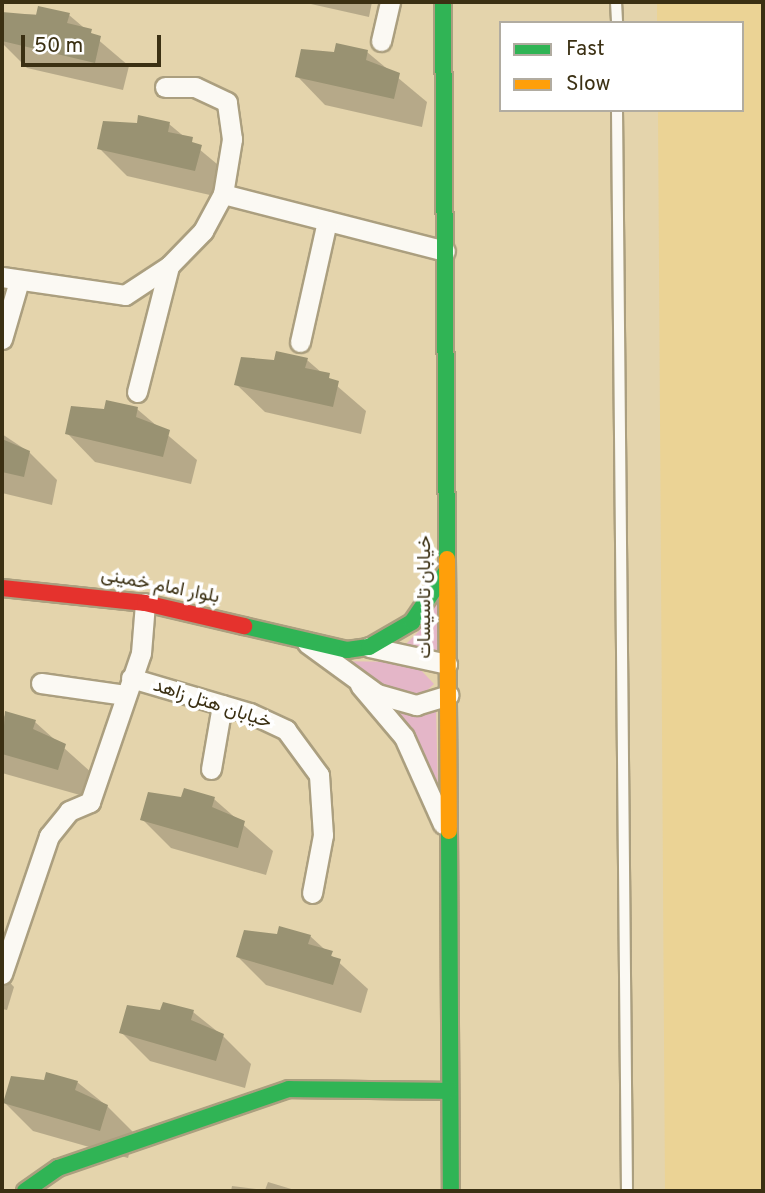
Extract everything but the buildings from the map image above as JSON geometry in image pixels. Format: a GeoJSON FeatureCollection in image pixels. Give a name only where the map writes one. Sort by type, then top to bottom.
{"type":"FeatureCollection","features":[{"type":"Feature","properties":{"kind":"street"},"geometry":{"type":"LineString","coordinates":[[381,41],[390,2]]}},
{"type":"Feature","properties":{"kind":"street","name":"خیابان تاسیسات"},"geometry":{"type":"LineString","coordinates":[[443,2],[451,1191]]}},
{"type":"Feature","properties":{"kind":"street"},"geometry":{"type":"LineString","coordinates":[[2,340],[10,279],[125,295],[169,266],[203,231],[223,194],[232,139],[227,102],[195,87],[165,87]]}},
{"type":"Feature","properties":{"kind":"street"},"geometry":{"type":"LineString","coordinates":[[223,194],[445,251]]}},
{"type":"Feature","properties":{"kind":"street"},"geometry":{"type":"LineString","coordinates":[[300,342],[327,221]]}},
{"type":"Feature","properties":{"kind":"street"},"geometry":{"type":"LineString","coordinates":[[137,392],[169,266]]}},
{"type":"Feature","properties":{"kind":"street"},"geometry":{"type":"LineString","coordinates":[[369,647],[412,622],[432,598],[447,569]]}},
{"type":"Feature","properties":{"kind":"street","name":"بلوار امام خمینی"},"geometry":{"type":"LineString","coordinates":[[2,588],[145,603],[307,643],[347,650],[369,647]]}},
{"type":"Feature","properties":{"kind":"street"},"geometry":{"type":"LineString","coordinates":[[2,974],[50,836],[69,811],[90,802],[141,653],[145,603]]}},
{"type":"Feature","properties":{"kind":"street"},"geometry":{"type":"LineString","coordinates":[[307,643],[360,685],[404,737],[439,809],[449,847]]}},
{"type":"Feature","properties":{"kind":"street"},"geometry":{"type":"LineString","coordinates":[[369,647],[447,664]]}},
{"type":"Feature","properties":{"kind":"street","name":"خیابان هتل زاهد"},"geometry":{"type":"LineString","coordinates":[[41,684],[128,687],[222,705],[286,730],[319,775],[323,835],[312,893]]}},
{"type":"Feature","properties":{"kind":"street"},"geometry":{"type":"LineString","coordinates":[[360,685],[416,705],[447,695]]}},
{"type":"Feature","properties":{"kind":"street"},"geometry":{"type":"LineString","coordinates":[[211,769],[222,705]]}},
{"type":"Feature","properties":{"kind":"street"},"geometry":{"type":"LineString","coordinates":[[25,1191],[58,1168],[289,1089],[450,1091]]}},
{"type":"Feature","properties":{"kind":"lane"},"geometry":{"type":"LineString","coordinates":[[617,2],[617,21]]}},
{"type":"Feature","properties":{"kind":"lane"},"geometry":{"type":"LineString","coordinates":[[617,112],[627,1191]]}},
{"type":"Feature","properties":{"kind":"shaded area"},"geometry":{"type":"Polygon","coordinates":[[[657,2],[763,2],[763,1191],[665,1191],[658,112],[744,112],[744,21],[657,21],[657,2]]]}},
{"type":"Feature","properties":{"kind":"shaded area"},"geometry":{"type":"Polygon","coordinates":[[[437,600],[438,654],[403,647],[430,620],[437,600]]]}},
{"type":"Feature","properties":{"kind":"shaded area"},"geometry":{"type":"Polygon","coordinates":[[[330,661],[403,662],[418,667],[434,684],[422,695],[400,694],[330,661]]]}},
{"type":"Feature","properties":{"kind":"shaded area"},"geometry":{"type":"Polygon","coordinates":[[[388,705],[410,713],[436,707],[438,792],[419,743],[388,705]]]}},
{"type":"Feature","properties":{"kind":"traffic: fast"},"geometry":{"type":"LineString","coordinates":[[443,2],[447,559]]}},
{"type":"Feature","properties":{"kind":"traffic: fast"},"geometry":{"type":"LineString","coordinates":[[244,626],[347,650],[369,647],[412,622],[446,572]]}},
{"type":"Feature","properties":{"kind":"traffic: fast"},"geometry":{"type":"LineString","coordinates":[[449,831],[451,1191]]}},
{"type":"Feature","properties":{"kind":"traffic: fast"},"geometry":{"type":"LineString","coordinates":[[25,1191],[58,1168],[289,1089],[450,1091]]}},
{"type":"Feature","properties":{"kind":"traffic: slow"},"geometry":{"type":"LineString","coordinates":[[447,559],[449,831]]}},
{"type":"Feature","properties":{"kind":"traffic: jam"},"geometry":{"type":"LineString","coordinates":[[2,588],[145,603],[244,626]]}}]}
